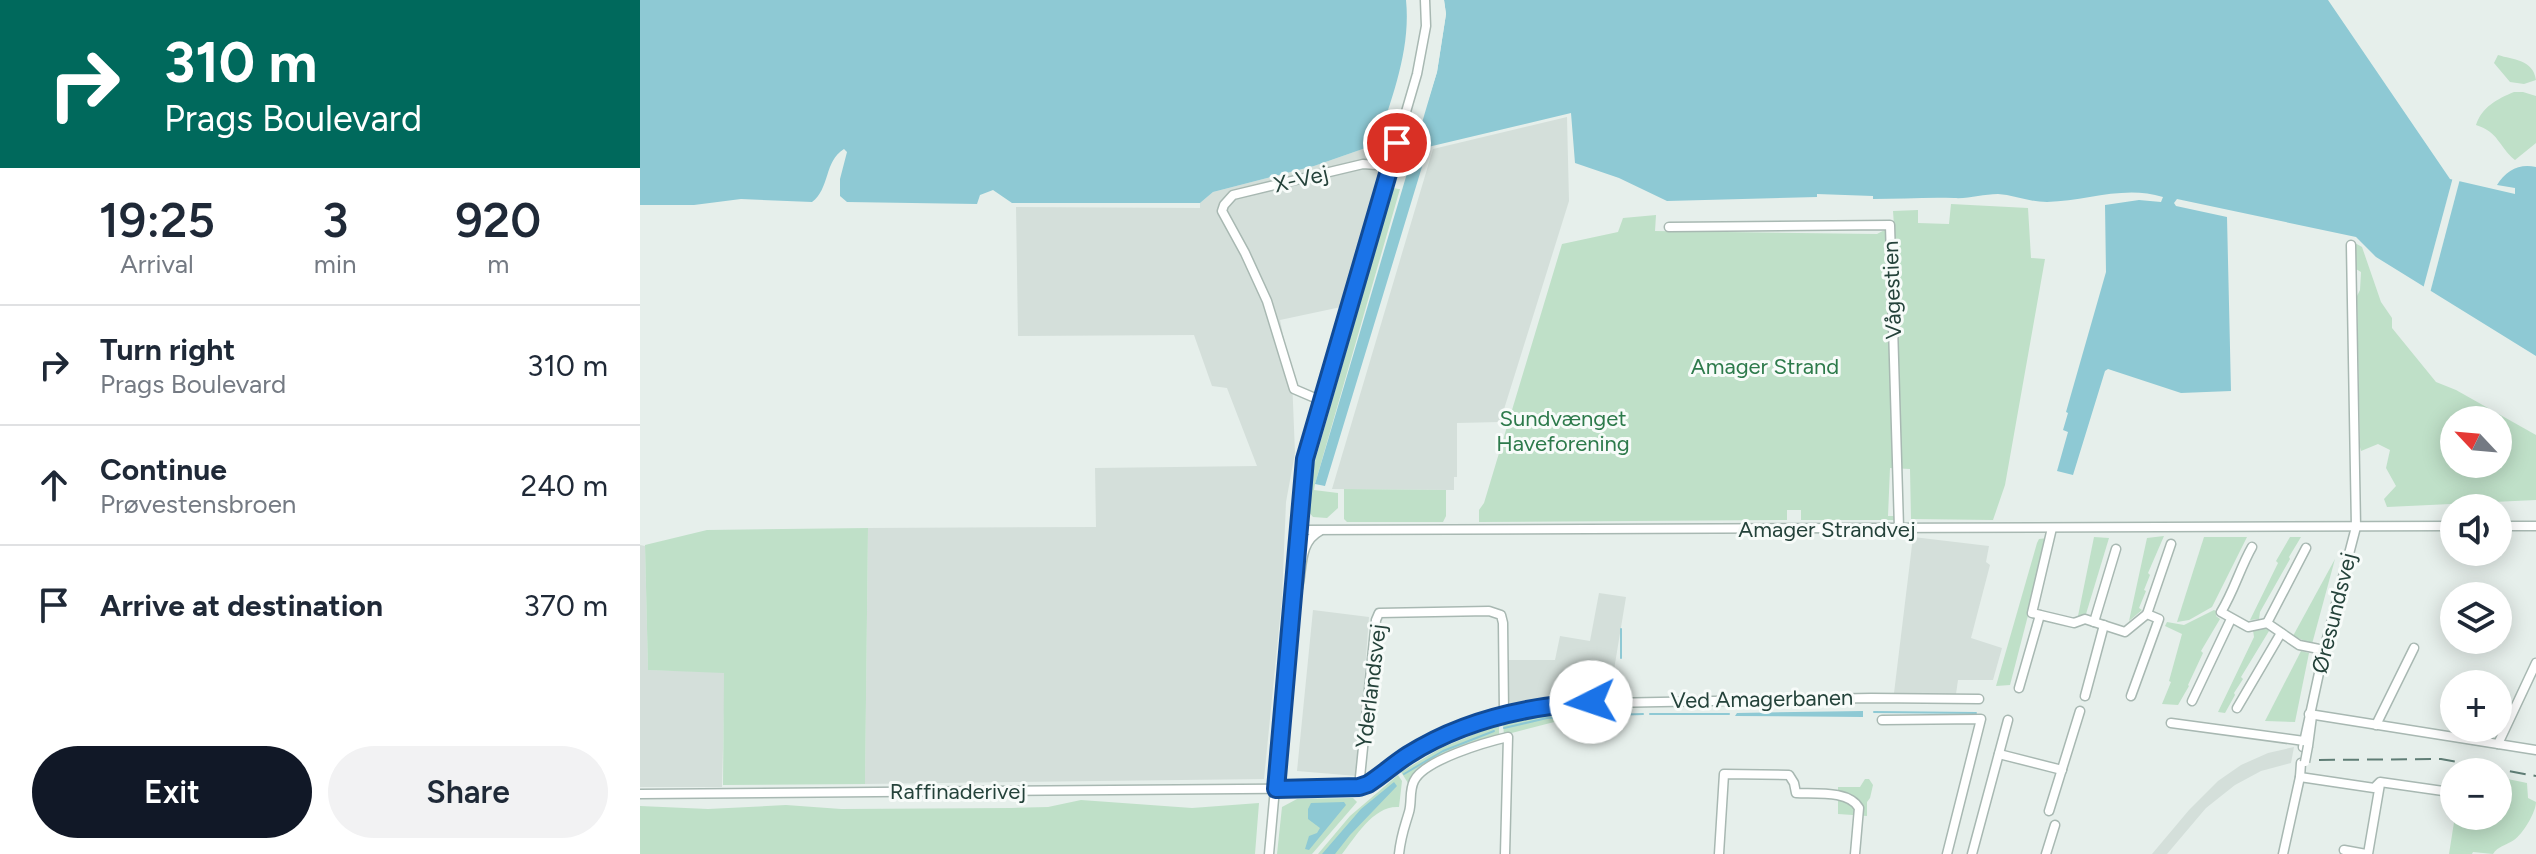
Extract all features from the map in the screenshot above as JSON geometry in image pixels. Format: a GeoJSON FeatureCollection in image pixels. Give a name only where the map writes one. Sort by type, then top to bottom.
{"type":"FeatureCollection","features":[{"type":"Feature","properties":{"kind":"street"},"geometry":{"type":"LineString","coordinates":[[1269,854],[1305,459],[1423,50],[1425,0]]}},
{"type":"Feature","properties":{"kind":"street","name":"X-Vej"},"geometry":{"type":"LineString","coordinates":[[1322,401],[1294,389],[1267,301],[1222,211],[1233,195],[1363,164],[1390,166]]}},
{"type":"Feature","properties":{"kind":"street","name":"Vågestien"},"geometry":{"type":"LineString","coordinates":[[1669,227],[1890,225],[1901,514],[1899,528]]}},
{"type":"Feature","properties":{"kind":"street"},"geometry":{"type":"LineString","coordinates":[[2351,245],[2356,527]]}},
{"type":"Feature","properties":{"kind":"street","name":"Amager Strandvej"},"geometry":{"type":"LineString","coordinates":[[1297,530],[2440,526]]}},
{"type":"Feature","properties":{"kind":"street"},"geometry":{"type":"LineString","coordinates":[[2512,526],[2536,526]]}},
{"type":"Feature","properties":{"kind":"street","name":"Øresundsvej"},"geometry":{"type":"LineString","coordinates":[[2283,854],[2313,699],[2356,527]]}},
{"type":"Feature","properties":{"kind":"street"},"geometry":{"type":"LineString","coordinates":[[2052,528],[2032,613],[2074,623],[2085,619],[2125,632],[2147,614],[2171,544]]}},
{"type":"Feature","properties":{"kind":"street"},"geometry":{"type":"LineString","coordinates":[[1291,605],[1299,590],[1306,543],[1321,530]]}},
{"type":"Feature","properties":{"kind":"street"},"geometry":{"type":"LineString","coordinates":[[2252,547],[2221,612],[2248,627],[2267,623],[2299,645],[2324,650]]}},
{"type":"Feature","properties":{"kind":"street"},"geometry":{"type":"LineString","coordinates":[[2267,623],[2306,548]]}},
{"type":"Feature","properties":{"kind":"street"},"geometry":{"type":"LineString","coordinates":[[2094,622],[2116,549]]}},
{"type":"Feature","properties":{"kind":"street","name":"Yderlandsvej"},"geometry":{"type":"LineString","coordinates":[[1359,787],[1379,613],[1489,611],[1501,615],[1504,713]]}},
{"type":"Feature","properties":{"kind":"street"},"geometry":{"type":"LineString","coordinates":[[2131,696],[2159,619],[2147,614]]}},
{"type":"Feature","properties":{"kind":"street"},"geometry":{"type":"LineString","coordinates":[[2019,688],[2040,615]]}},
{"type":"Feature","properties":{"kind":"street"},"geometry":{"type":"LineString","coordinates":[[2192,701],[2231,619]]}},
{"type":"Feature","properties":{"kind":"street"},"geometry":{"type":"LineString","coordinates":[[2085,696],[2104,625]]}},
{"type":"Feature","properties":{"kind":"street"},"geometry":{"type":"LineString","coordinates":[[2237,708],[2281,633]]}},
{"type":"Feature","properties":{"kind":"street"},"geometry":{"type":"LineString","coordinates":[[2376,725],[2414,648]]}},
{"type":"Feature","properties":{"kind":"street"},"geometry":{"type":"LineString","coordinates":[[2498,744],[2536,663]]}},
{"type":"Feature","properties":{"kind":"street","name":"Ved Amagerbanen"},"geometry":{"type":"LineString","coordinates":[[1276,789],[1359,787],[1426,744],[1504,713],[1554,704],[1979,699]]}},
{"type":"Feature","properties":{"kind":"street"},"geometry":{"type":"LineString","coordinates":[[2049,811],[2080,711]]}},
{"type":"Feature","properties":{"kind":"street"},"geometry":{"type":"LineString","coordinates":[[2311,715],[2536,750]]}},
{"type":"Feature","properties":{"kind":"street"},"geometry":{"type":"LineString","coordinates":[[1882,720],[1981,719],[1947,854]]}},
{"type":"Feature","properties":{"kind":"street"},"geometry":{"type":"LineString","coordinates":[[1972,854],[2008,720]]}},
{"type":"Feature","properties":{"kind":"street"},"geometry":{"type":"LineString","coordinates":[[2171,723],[2305,745]]}},
{"type":"Feature","properties":{"kind":"street"},"geometry":{"type":"LineString","coordinates":[[1399,854],[1402,826],[1409,812],[1416,778],[1457,753],[1508,737],[1505,854]]}},
{"type":"Feature","properties":{"kind":"street"},"geometry":{"type":"LineString","coordinates":[[1999,754],[2062,770]]}},
{"type":"Feature","properties":{"kind":"street"},"geometry":{"type":"LineString","coordinates":[[2302,768],[2374,788],[2380,782]]}},
{"type":"Feature","properties":{"kind":"street"},"geometry":{"type":"LineString","coordinates":[[1719,854],[1724,774],[1736,774],[1789,775],[1796,793],[1840,796],[1855,801],[1859,808],[1855,854]]}},
{"type":"Feature","properties":{"kind":"street"},"geometry":{"type":"LineString","coordinates":[[2380,782],[2440,791]]}},
{"type":"Feature","properties":{"kind":"street"},"geometry":{"type":"LineString","coordinates":[[2344,850],[2367,854],[2380,782]]}},
{"type":"Feature","properties":{"kind":"street","name":"Raffinaderivej"},"geometry":{"type":"LineString","coordinates":[[640,794],[1276,789]]}},
{"type":"Feature","properties":{"kind":"street"},"geometry":{"type":"LineString","coordinates":[[2046,854],[2055,825]]}},
{"type":"Feature","properties":{"kind":"shaded area"},"geometry":{"type":"Polygon","coordinates":[[[1567,117],[1569,201],[1500,422],[1457,423],[1457,477],[1454,477],[1454,490],[1332,489],[1433,149],[1567,117]]]}},
{"type":"Feature","properties":{"kind":"shaded area"},"geometry":{"type":"Polygon","coordinates":[[[1390,142],[1341,307],[1280,320],[1292,378],[1295,453],[1286,502],[1282,598],[1264,779],[865,784],[868,528],[1096,527],[1095,468],[1257,466],[1227,388],[1212,386],[1194,335],[1018,336],[1016,207],[1200,208],[1200,203],[1213,192],[1314,166],[1390,142]]]}},
{"type":"Feature","properties":{"kind":"shaded area"},"geometry":{"type":"Polygon","coordinates":[[[1913,537],[1989,546],[1986,562],[1990,565],[1971,638],[2002,648],[1993,680],[1958,680],[1956,694],[1894,693],[1913,537]]]}},
{"type":"Feature","properties":{"kind":"shaded area"},"geometry":{"type":"Polygon","coordinates":[[[640,545],[645,546],[648,670],[725,672],[722,787],[640,787],[640,545]]]}},
{"type":"Feature","properties":{"kind":"shaded area"},"geometry":{"type":"Polygon","coordinates":[[[1599,593],[1626,597],[1610,694],[1551,696],[1511,704],[1508,660],[1555,660],[1560,636],[1590,641],[1599,593]]]}},
{"type":"Feature","properties":{"kind":"shaded area"},"geometry":{"type":"Polygon","coordinates":[[[1313,610],[1369,617],[1357,776],[1297,771],[1313,610]]]}},
{"type":"Feature","properties":{"kind":"shaded area"},"geometry":{"type":"Polygon","coordinates":[[[2294,747],[2291,763],[2261,771],[2235,785],[2206,808],[2167,854],[2152,854],[2218,781],[2241,765],[2268,753],[2294,747]]]}},
{"type":"Feature","properties":{"kind":"green space"},"geometry":{"type":"Polygon","coordinates":[[[2498,55],[2527,64],[2536,80],[2524,84],[2510,82],[2494,63],[2498,55]]]}},
{"type":"Feature","properties":{"kind":"green space"},"geometry":{"type":"Polygon","coordinates":[[[2514,92],[2536,96],[2536,143],[2515,160],[2494,135],[2476,125],[2491,104],[2514,92]]]}},
{"type":"Feature","properties":{"kind":"green space"},"geometry":{"type":"Polygon","coordinates":[[[1393,188],[1400,189],[1315,484],[1314,490],[1338,493],[1338,508],[1327,518],[1313,517],[1308,511],[1313,468],[1393,188]]]}},
{"type":"Feature","properties":{"kind":"green space"},"geometry":{"type":"Polygon","coordinates":[[[1951,204],[2028,208],[2031,258],[2045,259],[2005,485],[1993,520],[1911,519],[1910,469],[1890,468],[1888,516],[1897,516],[1897,520],[1801,520],[1801,510],[1787,510],[1787,520],[1479,522],[1479,510],[1484,503],[1562,244],[1618,232],[1623,218],[1656,215],[1655,231],[1877,234],[1894,225],[1893,211],[1918,210],[1918,223],[1949,224],[1951,204]]]}},
{"type":"Feature","properties":{"kind":"green space"},"geometry":{"type":"Polygon","coordinates":[[[2355,243],[2362,247],[2381,302],[2392,318],[2392,328],[2436,382],[2484,406],[2440,406],[2440,478],[2512,478],[2512,422],[2536,435],[2536,500],[2512,501],[2512,494],[2440,494],[2440,505],[2387,507],[2384,499],[2396,486],[2386,468],[2390,450],[2378,444],[2361,451],[2360,447],[2357,296],[2361,272],[2356,269],[2355,243]]]}},
{"type":"Feature","properties":{"kind":"green space"},"geometry":{"type":"Polygon","coordinates":[[[1344,489],[1446,490],[1446,516],[1443,522],[1347,522],[1344,519],[1344,489]]]}},
{"type":"Feature","properties":{"kind":"green space"},"geometry":{"type":"Polygon","coordinates":[[[868,528],[865,784],[723,785],[724,673],[648,670],[645,545],[707,530],[868,528]]]}},
{"type":"Feature","properties":{"kind":"green space"},"geometry":{"type":"Polygon","coordinates":[[[2164,536],[2148,573],[2146,591],[2139,608],[2142,610],[2129,621],[2147,538],[2164,536]]]}},
{"type":"Feature","properties":{"kind":"green space"},"geometry":{"type":"Polygon","coordinates":[[[2094,537],[2109,538],[2086,614],[2078,616],[2094,537]]]}},
{"type":"Feature","properties":{"kind":"green space"},"geometry":{"type":"Polygon","coordinates":[[[2204,537],[2247,537],[2212,607],[2189,620],[2177,622],[2204,537]]]}},
{"type":"Feature","properties":{"kind":"green space"},"geometry":{"type":"Polygon","coordinates":[[[2290,537],[2301,537],[2259,619],[2250,620],[2278,563],[2276,561],[2290,537]]]}},
{"type":"Feature","properties":{"kind":"green space"},"geometry":{"type":"Polygon","coordinates":[[[2048,538],[2010,685],[1996,686],[2037,543],[2039,539],[2048,538]]]}},
{"type":"Feature","properties":{"kind":"green space"},"geometry":{"type":"Polygon","coordinates":[[[2335,559],[2312,644],[2293,636],[2335,559]]]}},
{"type":"Feature","properties":{"kind":"green space"},"geometry":{"type":"Polygon","coordinates":[[[2214,610],[2220,619],[2201,651],[2203,653],[2189,686],[2178,705],[2162,704],[2171,682],[2182,634],[2165,626],[2167,622],[2184,625],[2214,610]]]}},
{"type":"Feature","properties":{"kind":"green space"},"geometry":{"type":"Polygon","coordinates":[[[2265,628],[2269,631],[2241,677],[2243,679],[2225,713],[2218,712],[2254,637],[2253,630],[2265,628]]]}},
{"type":"Feature","properties":{"kind":"green space"},"geometry":{"type":"Polygon","coordinates":[[[2301,651],[2309,653],[2295,722],[2265,721],[2301,651]]]}},
{"type":"Feature","properties":{"kind":"green space"},"geometry":{"type":"Polygon","coordinates":[[[1605,712],[1604,719],[1562,720],[1504,735],[1503,723],[1542,716],[1605,712]]]}},
{"type":"Feature","properties":{"kind":"green space"},"geometry":{"type":"Polygon","coordinates":[[[1499,724],[1499,736],[1435,759],[1408,783],[1401,772],[1441,748],[1499,724]]]}},
{"type":"Feature","properties":{"kind":"green space"},"geometry":{"type":"Polygon","coordinates":[[[1398,775],[1402,781],[1399,807],[1374,816],[1342,854],[1318,854],[1350,816],[1398,775]]]}},
{"type":"Feature","properties":{"kind":"green space"},"geometry":{"type":"Polygon","coordinates":[[[1865,779],[1873,785],[1867,802],[1867,816],[1838,814],[1838,787],[1860,787],[1865,779]]]}},
{"type":"Feature","properties":{"kind":"green space"},"geometry":{"type":"Polygon","coordinates":[[[2512,780],[2527,783],[2528,798],[2536,802],[2518,837],[2493,854],[2449,854],[2453,830],[2512,830],[2512,780]]]}},
{"type":"Feature","properties":{"kind":"green space"},"geometry":{"type":"Polygon","coordinates":[[[1353,798],[1357,802],[1312,854],[1277,854],[1282,807],[1297,799],[1353,798]]]}},
{"type":"Feature","properties":{"kind":"green space"},"geometry":{"type":"Polygon","coordinates":[[[1081,800],[1192,808],[1259,803],[1255,854],[640,854],[640,806],[708,809],[786,805],[841,809],[1011,808],[1048,807],[1081,800]]]}},
{"type":"Feature","properties":{"kind":"water"},"geometry":{"type":"Polygon","coordinates":[[[640,0],[1406,0],[1407,19],[1399,73],[1377,144],[1314,166],[1213,192],[1200,203],[1012,203],[993,190],[980,195],[977,204],[847,202],[840,196],[840,179],[847,152],[844,149],[833,161],[822,190],[812,202],[741,199],[694,205],[640,205],[640,0]]]}},
{"type":"Feature","properties":{"kind":"water"},"geometry":{"type":"Polygon","coordinates":[[[1444,0],[2328,0],[2450,179],[2515,194],[2515,188],[2497,185],[2514,169],[2536,167],[2536,356],[2376,257],[2356,237],[2177,199],[2174,203],[2176,206],[2227,217],[2231,391],[2181,393],[2108,369],[2073,475],[2057,471],[2068,432],[2063,430],[2066,412],[2106,272],[2105,205],[2139,200],[2161,202],[2163,197],[2120,193],[2047,202],[1998,194],[1960,198],[1873,199],[1873,196],[1817,194],[1817,197],[1667,201],[1619,178],[1575,163],[1571,113],[1428,147],[1325,486],[1315,484],[1437,72],[1446,14],[1444,0]]]}},
{"type":"Feature","properties":{"kind":"water"},"geometry":{"type":"Polygon","coordinates":[[[1863,711],[1863,717],[1735,716],[1737,713],[1863,711]]]}},
{"type":"Feature","properties":{"kind":"water"},"geometry":{"type":"Polygon","coordinates":[[[1394,782],[1397,786],[1335,854],[1322,854],[1361,809],[1394,782]]]}},
{"type":"Feature","properties":{"kind":"water"},"geometry":{"type":"Polygon","coordinates":[[[1344,802],[1346,805],[1309,850],[1305,849],[1309,836],[1320,828],[1308,819],[1311,803],[1344,802]]]}},
{"type":"Feature","properties":{"kind":"pier"},"geometry":{"type":"Polygon","coordinates":[[[1440,0],[1444,0],[1446,14],[1437,72],[1400,189],[1396,188],[1433,71],[1442,14],[1440,0]]]}},
{"type":"Feature","properties":{"kind":"pier"},"geometry":{"type":"Polygon","coordinates":[[[2453,177],[2460,179],[2430,293],[2423,289],[2453,177]]]}},
{"type":"Feature","properties":{"kind":"waterway"},"geometry":{"type":"LineString","coordinates":[[1621,629],[1621,658]]}},
{"type":"Feature","properties":{"kind":"waterway"},"geometry":{"type":"LineString","coordinates":[[1874,712],[1976,713]]}},
{"type":"Feature","properties":{"kind":"waterway"},"geometry":{"type":"LineString","coordinates":[[1609,715],[1643,714]]}},
{"type":"Feature","properties":{"kind":"waterway"},"geometry":{"type":"LineString","coordinates":[[1650,714],[1729,714]]}},
{"type":"Feature","properties":{"kind":"waterway"},"geometry":{"type":"LineString","coordinates":[[1504,728],[1547,718],[1602,715]]}},
{"type":"Feature","properties":{"kind":"waterway"},"geometry":{"type":"LineString","coordinates":[[1404,774],[1443,751],[1494,731]]}},
{"type":"Feature","properties":{"kind":"railway"},"geometry":{"type":"LineString","coordinates":[[2319,760],[2441,759],[2536,776]]}},
{"type":"Feature","properties":{"kind":"route"},"geometry":{"type":"LineString","coordinates":[[1397,143],[1305,459],[1276,789],[1359,787],[1426,744],[1471,724],[1504,713],[1554,704],[1591,702]]}},
{"type":"Feature","properties":{"kind":"park label","name":"Amager Strand"},"geometry":{"type":"Point","coordinates":[1765,366]}},
{"type":"Feature","properties":{"kind":"park label","name":"Sundvænget Haveforening"},"geometry":{"type":"Point","coordinates":[1563,430]}}]}
